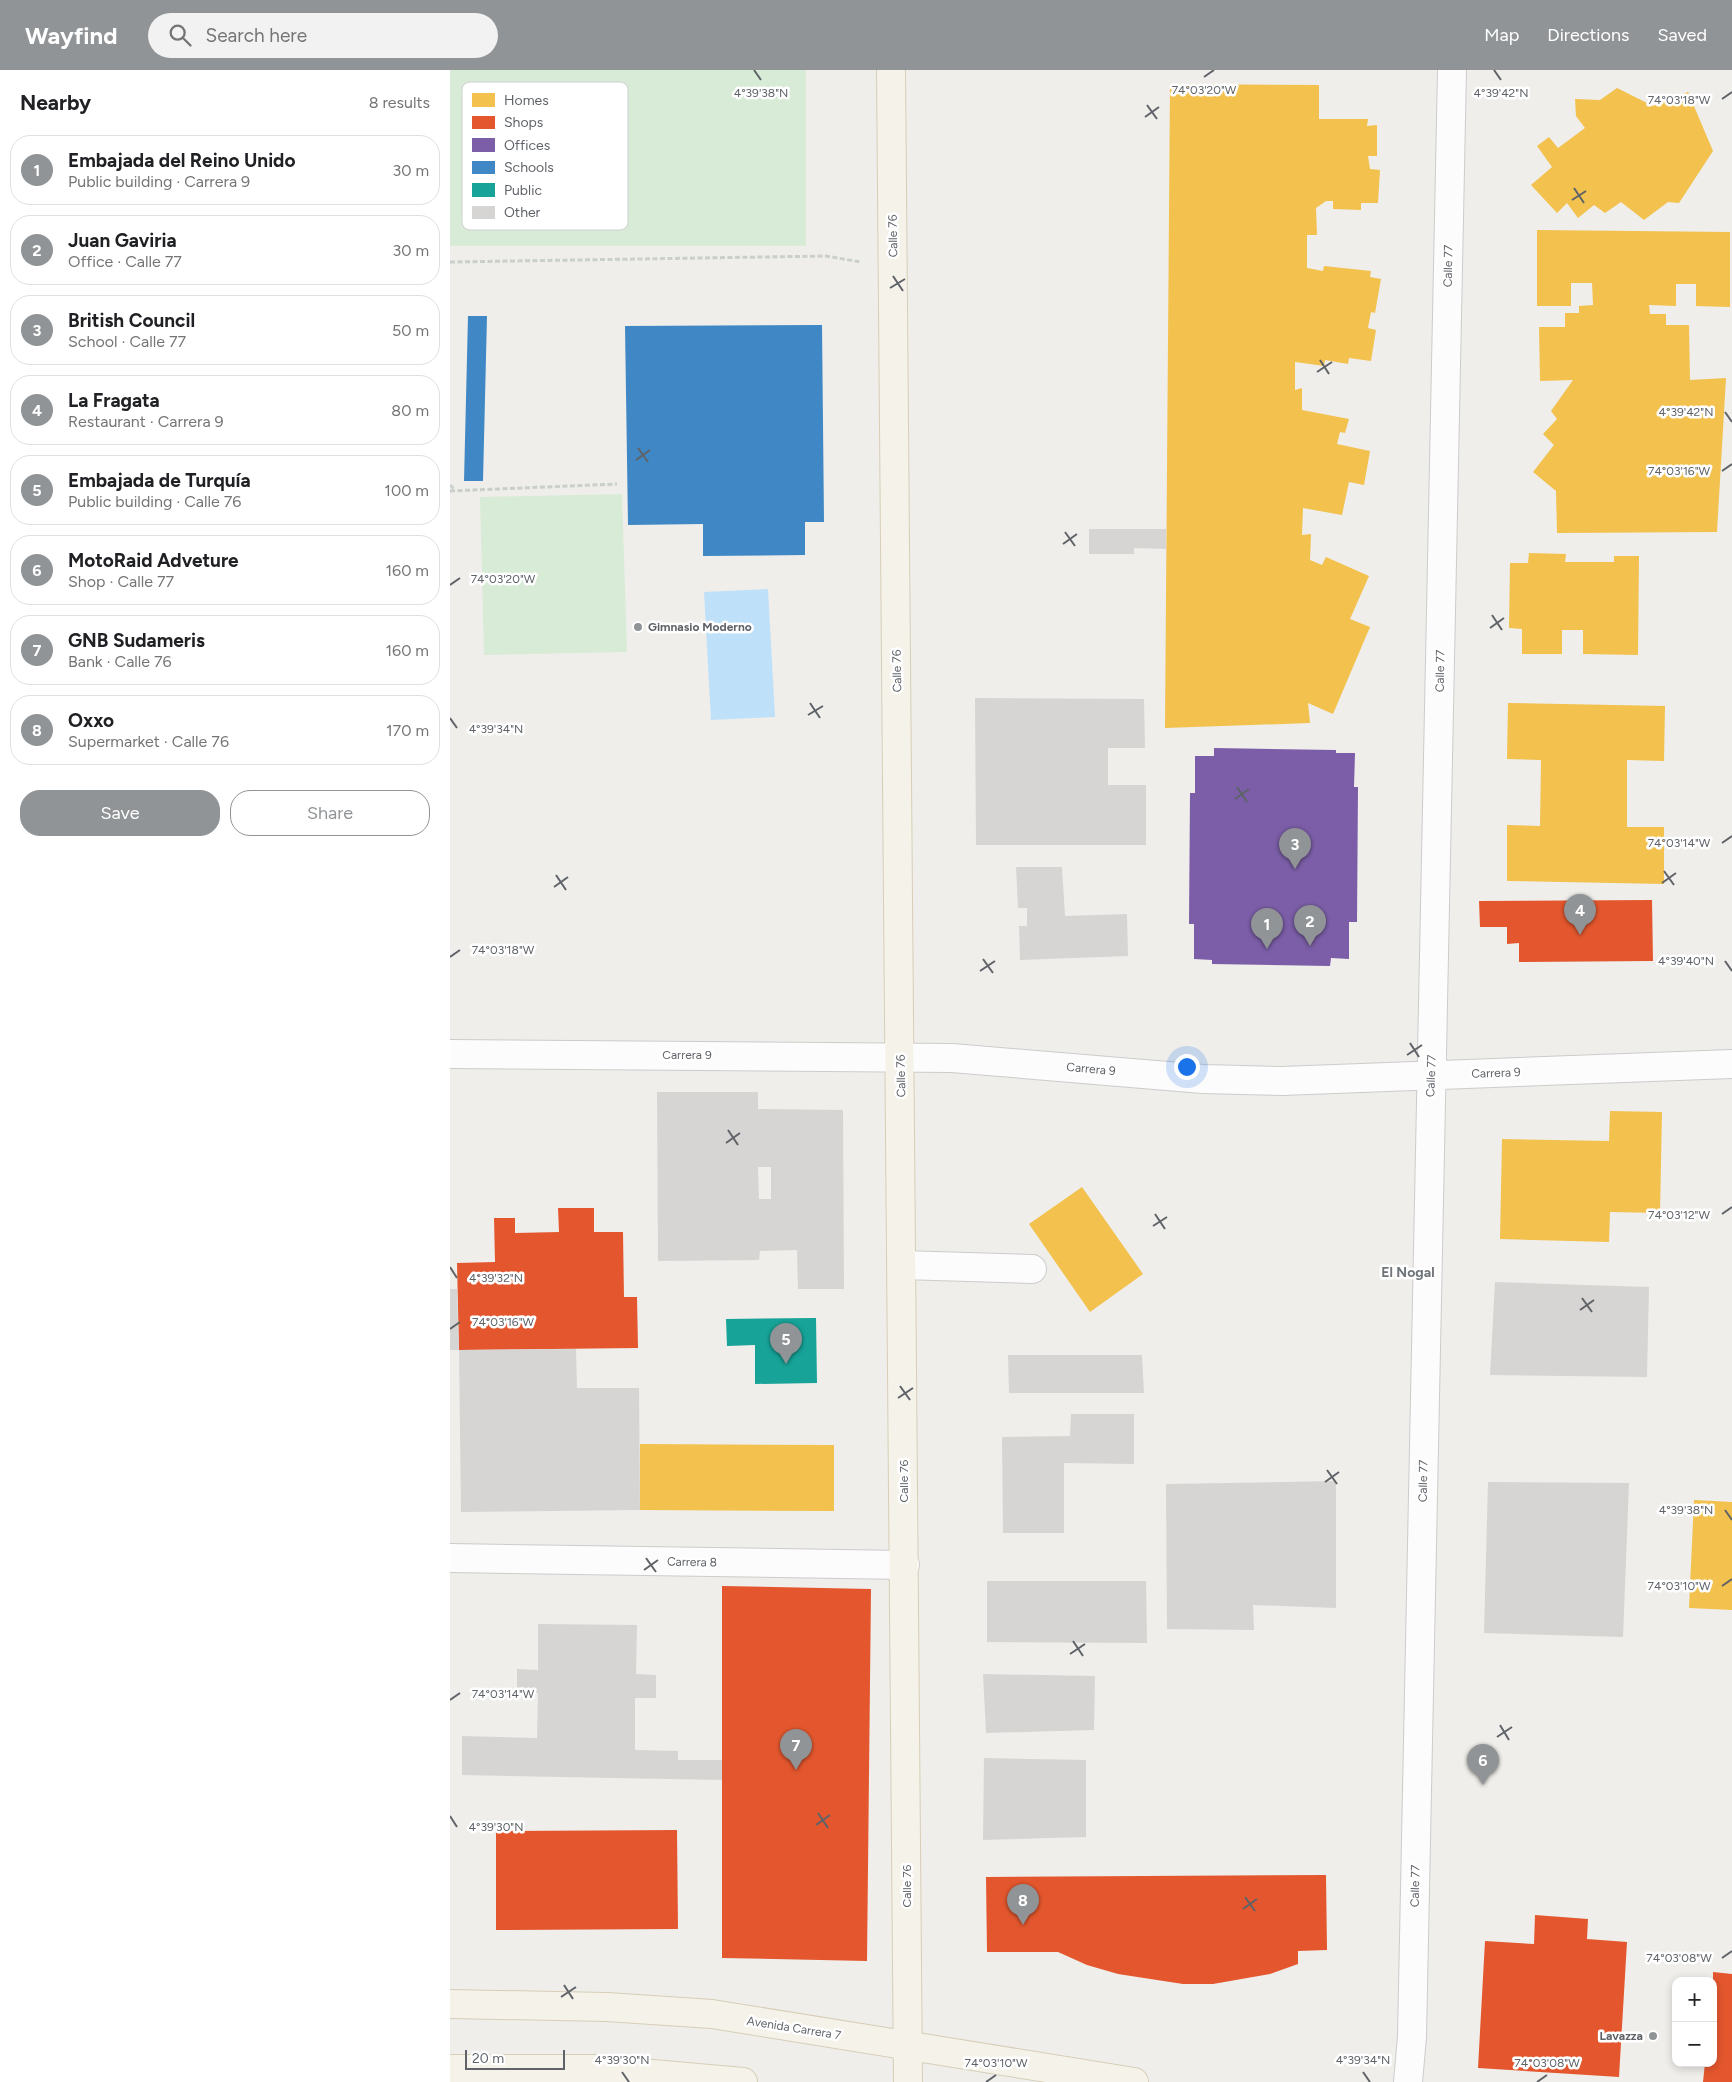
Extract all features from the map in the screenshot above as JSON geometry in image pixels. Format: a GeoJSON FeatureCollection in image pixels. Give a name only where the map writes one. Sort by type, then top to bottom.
{"type":"FeatureCollection","features":[{"type":"Feature","properties":{"kind":"main road","name":"Calle 76"},"geometry":{"type":"LineString","coordinates":[[892,70],[908,2082]]}},
{"type":"Feature","properties":{"kind":"main road","name":"Avenida Carrera 7"},"geometry":{"type":"LineString","coordinates":[[450,2004],[607,2007],[712,2014],[1134,2082]]}},
{"type":"Feature","properties":{"kind":"main road"},"geometry":{"type":"LineString","coordinates":[[450,2068],[596,2069],[743,2082]]}},
{"type":"Feature","properties":{"kind":"street","name":"Calle 77"},"geometry":{"type":"LineString","coordinates":[[1408,2082],[1412,2027],[1452,70]]}},
{"type":"Feature","properties":{"kind":"street","name":"Carrera 9"},"geometry":{"type":"LineString","coordinates":[[450,1054],[952,1058],[1203,1079],[1282,1081],[1732,1064]]}},
{"type":"Feature","properties":{"kind":"street"},"geometry":{"type":"LineString","coordinates":[[902,1265],[1032,1269]]}},
{"type":"Feature","properties":{"kind":"street","name":"Carrera 8"},"geometry":{"type":"LineString","coordinates":[[450,1558],[905,1565]]}},
{"type":"Feature","properties":{"kind":"path"},"geometry":{"type":"LineString","coordinates":[[450,262],[826,256],[867,263]]}},
{"type":"Feature","properties":{"kind":"path"},"geometry":{"type":"LineString","coordinates":[[450,484],[455,491]]}},
{"type":"Feature","properties":{"kind":"path"},"geometry":{"type":"LineString","coordinates":[[450,491],[617,484]]}},
{"type":"Feature","properties":{"kind":"green space"},"geometry":{"type":"Polygon","coordinates":[[[450,70],[806,70],[806,246],[450,246],[450,70]]]}},
{"type":"Feature","properties":{"kind":"green space"},"geometry":{"type":"Polygon","coordinates":[[[622,494],[627,652],[484,655],[480,497],[622,494]]]}},
{"type":"Feature","properties":{"kind":"water"},"geometry":{"type":"Polygon","coordinates":[[[768,589],[775,717],[711,720],[704,592],[768,589]]]}},
{"type":"Feature","properties":{"kind":"building: Homes"},"geometry":{"type":"Polygon","coordinates":[[[1170,84],[1319,85],[1319,119],[1368,119],[1367,126],[1377,125],[1377,156],[1368,156],[1370,169],[1380,170],[1378,203],[1361,203],[1361,210],[1333,209],[1333,201],[1326,201],[1316,208],[1317,235],[1307,235],[1307,268],[1323,271],[1324,266],[1371,271],[1370,277],[1381,279],[1375,313],[1371,312],[1368,328],[1376,330],[1371,361],[1349,358],[1348,364],[1325,360],[1324,366],[1295,362],[1295,390],[1302,388],[1302,410],[1349,419],[1345,433],[1340,432],[1337,444],[1370,451],[1364,485],[1349,482],[1342,515],[1303,508],[1302,535],[1311,534],[1310,560],[1322,565],[1326,557],[1369,576],[1350,619],[1370,627],[1333,714],[1308,703],[1310,723],[1165,728],[1170,84]]]}},
{"type":"Feature","properties":{"kind":"building: Homes"},"geometry":{"type":"Polygon","coordinates":[[[1617,88],[1653,106],[1688,92],[1713,151],[1679,203],[1668,202],[1644,220],[1621,202],[1605,213],[1594,205],[1578,218],[1567,203],[1557,213],[1531,185],[1552,167],[1537,146],[1549,137],[1558,148],[1585,128],[1576,116],[1575,99],[1600,100],[1617,88]]]}},
{"type":"Feature","properties":{"kind":"building: Homes"},"geometry":{"type":"Polygon","coordinates":[[[1537,230],[1730,232],[1730,307],[1696,306],[1696,284],[1676,284],[1676,306],[1649,305],[1650,314],[1666,314],[1666,325],[1689,325],[1690,380],[1726,378],[1717,532],[1557,533],[1556,491],[1533,472],[1554,445],[1543,434],[1557,419],[1551,411],[1573,380],[1540,381],[1539,327],[1565,327],[1565,313],[1579,313],[1579,306],[1593,305],[1592,283],[1571,283],[1571,306],[1537,306],[1537,230]]]}},
{"type":"Feature","properties":{"kind":"building: Homes"},"geometry":{"type":"Polygon","coordinates":[[[1529,553],[1566,554],[1565,562],[1614,562],[1614,556],[1639,556],[1638,655],[1583,654],[1583,630],[1562,630],[1562,654],[1522,654],[1522,629],[1509,628],[1510,563],[1528,563],[1529,553]]]}},
{"type":"Feature","properties":{"kind":"building: Homes"},"geometry":{"type":"Polygon","coordinates":[[[1508,703],[1665,706],[1664,761],[1627,760],[1627,827],[1664,827],[1664,884],[1507,881],[1507,825],[1540,826],[1541,760],[1507,759],[1508,703]]]}},
{"type":"Feature","properties":{"kind":"building: Homes"},"geometry":{"type":"Polygon","coordinates":[[[1610,1111],[1662,1112],[1660,1213],[1610,1212],[1609,1242],[1500,1239],[1502,1139],[1609,1141],[1610,1111]]]}},
{"type":"Feature","properties":{"kind":"building: Homes"},"geometry":{"type":"Polygon","coordinates":[[[1082,1187],[1143,1274],[1090,1312],[1029,1224],[1082,1187]]]}},
{"type":"Feature","properties":{"kind":"building: Homes"},"geometry":{"type":"Polygon","coordinates":[[[640,1444],[834,1445],[834,1511],[640,1510],[640,1444]]]}},
{"type":"Feature","properties":{"kind":"building: Homes"},"geometry":{"type":"Polygon","coordinates":[[[1694,1500],[1732,1502],[1732,1610],[1689,1608],[1694,1500]]]}},
{"type":"Feature","properties":{"kind":"building: Shops"},"geometry":{"type":"Polygon","coordinates":[[[1652,900],[1653,961],[1519,962],[1519,943],[1507,944],[1507,927],[1480,927],[1479,901],[1652,900]]]}},
{"type":"Feature","properties":{"kind":"building: Shops"},"geometry":{"type":"Polygon","coordinates":[[[558,1208],[594,1208],[594,1232],[623,1232],[624,1297],[637,1297],[638,1348],[459,1350],[457,1263],[495,1262],[494,1218],[515,1218],[515,1233],[559,1232],[558,1208]]]}},
{"type":"Feature","properties":{"kind":"building: Shops"},"geometry":{"type":"Polygon","coordinates":[[[722,1586],[871,1589],[867,1961],[722,1958],[722,1586]]]}},
{"type":"Feature","properties":{"kind":"building: Shops"},"geometry":{"type":"Polygon","coordinates":[[[677,1830],[678,1929],[496,1930],[496,1831],[677,1830]]]}},
{"type":"Feature","properties":{"kind":"building: Shops"},"geometry":{"type":"Polygon","coordinates":[[[1326,1875],[1327,1950],[1298,1951],[1298,1964],[1270,1974],[1213,1984],[1183,1984],[1118,1974],[1087,1965],[1058,1952],[987,1952],[986,1877],[1326,1875]]]}},
{"type":"Feature","properties":{"kind":"building: Shops"},"geometry":{"type":"Polygon","coordinates":[[[1535,1915],[1588,1919],[1587,1939],[1627,1942],[1619,2077],[1478,2068],[1485,1941],[1534,1944],[1535,1915]]]}},
{"type":"Feature","properties":{"kind":"building: Shops"},"geometry":{"type":"Polygon","coordinates":[[[1713,1972],[1732,1974],[1732,2082],[1703,2082],[1705,2067],[1717,2067],[1717,1977],[1713,1977],[1713,1972]]]}},
{"type":"Feature","properties":{"kind":"building: Offices"},"geometry":{"type":"Polygon","coordinates":[[[1214,748],[1336,750],[1336,753],[1355,753],[1354,787],[1358,787],[1357,922],[1349,922],[1349,959],[1331,958],[1330,966],[1212,964],[1212,960],[1194,959],[1194,924],[1189,924],[1190,793],[1195,793],[1195,756],[1214,756],[1214,748]]]}},
{"type":"Feature","properties":{"kind":"building: Schools"},"geometry":{"type":"Polygon","coordinates":[[[468,316],[487,316],[483,481],[464,481],[468,316]]]}},
{"type":"Feature","properties":{"kind":"building: Schools"},"geometry":{"type":"Polygon","coordinates":[[[822,325],[824,522],[805,522],[805,555],[703,556],[703,524],[628,525],[625,326],[822,325]]]}},
{"type":"Feature","properties":{"kind":"building: Public"},"geometry":{"type":"Polygon","coordinates":[[[816,1318],[817,1383],[755,1384],[755,1345],[727,1346],[726,1319],[816,1318]]]}},
{"type":"Feature","properties":{"kind":"building: Other"},"geometry":{"type":"Polygon","coordinates":[[[1089,529],[1166,529],[1166,549],[1134,548],[1134,554],[1089,554],[1089,529]]]}},
{"type":"Feature","properties":{"kind":"building: Other"},"geometry":{"type":"Polygon","coordinates":[[[975,698],[1144,699],[1145,748],[1108,748],[1108,785],[1146,785],[1146,845],[976,845],[975,698]]]}},
{"type":"Feature","properties":{"kind":"building: Other"},"geometry":{"type":"Polygon","coordinates":[[[1016,867],[1062,867],[1065,916],[1127,914],[1128,956],[1020,960],[1019,926],[1027,926],[1027,908],[1018,908],[1016,867]]]}},
{"type":"Feature","properties":{"kind":"building: Other"},"geometry":{"type":"Polygon","coordinates":[[[657,1092],[758,1092],[758,1109],[843,1110],[844,1289],[798,1289],[797,1250],[760,1251],[759,1260],[658,1261],[657,1092]],[[758,1167],[759,1199],[771,1199],[771,1167],[758,1167]]]}},
{"type":"Feature","properties":{"kind":"building: Other"},"geometry":{"type":"Polygon","coordinates":[[[1495,1282],[1649,1287],[1647,1377],[1490,1375],[1495,1282]]]}},
{"type":"Feature","properties":{"kind":"building: Other"},"geometry":{"type":"Polygon","coordinates":[[[450,1289],[457,1289],[459,1350],[450,1350],[450,1289]]]}},
{"type":"Feature","properties":{"kind":"building: Other"},"geometry":{"type":"Polygon","coordinates":[[[576,1349],[577,1388],[639,1388],[640,1510],[461,1512],[459,1350],[576,1349]]]}},
{"type":"Feature","properties":{"kind":"building: Other"},"geometry":{"type":"Polygon","coordinates":[[[1008,1355],[1142,1355],[1144,1393],[1009,1393],[1008,1355]]]}},
{"type":"Feature","properties":{"kind":"building: Other"},"geometry":{"type":"Polygon","coordinates":[[[1071,1414],[1134,1414],[1134,1464],[1064,1463],[1064,1533],[1003,1533],[1002,1437],[1070,1436],[1071,1414]]]}},
{"type":"Feature","properties":{"kind":"building: Other"},"geometry":{"type":"Polygon","coordinates":[[[1336,1481],[1336,1608],[1253,1605],[1254,1630],[1167,1629],[1166,1484],[1336,1481]]]}},
{"type":"Feature","properties":{"kind":"building: Other"},"geometry":{"type":"Polygon","coordinates":[[[1488,1482],[1629,1483],[1623,1637],[1484,1633],[1488,1482]]]}},
{"type":"Feature","properties":{"kind":"building: Other"},"geometry":{"type":"Polygon","coordinates":[[[987,1581],[1146,1581],[1147,1643],[987,1642],[987,1581]]]}},
{"type":"Feature","properties":{"kind":"building: Other"},"geometry":{"type":"Polygon","coordinates":[[[538,1624],[637,1625],[636,1674],[656,1675],[656,1698],[635,1698],[635,1750],[678,1751],[678,1760],[722,1760],[722,1780],[462,1775],[462,1736],[537,1738],[538,1693],[517,1693],[517,1669],[538,1670],[538,1624]]]}},
{"type":"Feature","properties":{"kind":"building: Other"},"geometry":{"type":"Polygon","coordinates":[[[983,1674],[1095,1676],[1094,1730],[986,1733],[983,1674]]]}},
{"type":"Feature","properties":{"kind":"building: Other"},"geometry":{"type":"Polygon","coordinates":[[[984,1758],[1086,1760],[1086,1837],[983,1840],[984,1758]]]}},
{"type":"Feature","properties":{"kind":"place","name":"Gimnasio Moderno"},"geometry":{"type":"Point","coordinates":[638,627]}},
{"type":"Feature","properties":{"kind":"place","name":"British Council"},"geometry":{"type":"Point","coordinates":[1295,869]}},
{"type":"Feature","properties":{"kind":"place","name":"La Fragata"},"geometry":{"type":"Point","coordinates":[1580,935]}},
{"type":"Feature","properties":{"kind":"place","name":"Juan Gaviria"},"geometry":{"type":"Point","coordinates":[1310,946]}},
{"type":"Feature","properties":{"kind":"place","name":"Embajada del Reino Unido"},"geometry":{"type":"Point","coordinates":[1267,949]}},
{"type":"Feature","properties":{"kind":"place","name":"Embajada de Turquía"},"geometry":{"type":"Point","coordinates":[786,1364]}},
{"type":"Feature","properties":{"kind":"place","name":"GNB Sudameris"},"geometry":{"type":"Point","coordinates":[796,1770]}},
{"type":"Feature","properties":{"kind":"place","name":"MotoRaid Adveture"},"geometry":{"type":"Point","coordinates":[1483,1785]}},
{"type":"Feature","properties":{"kind":"place","name":"Oxxo"},"geometry":{"type":"Point","coordinates":[1023,1925]}},
{"type":"Feature","properties":{"kind":"place","name":"Lavazza"},"geometry":{"type":"Point","coordinates":[1653,2036]}},
{"type":"Feature","properties":{"kind":"district","name":"El Nogal"},"geometry":{"type":"Point","coordinates":[1408,1272]}}]}
